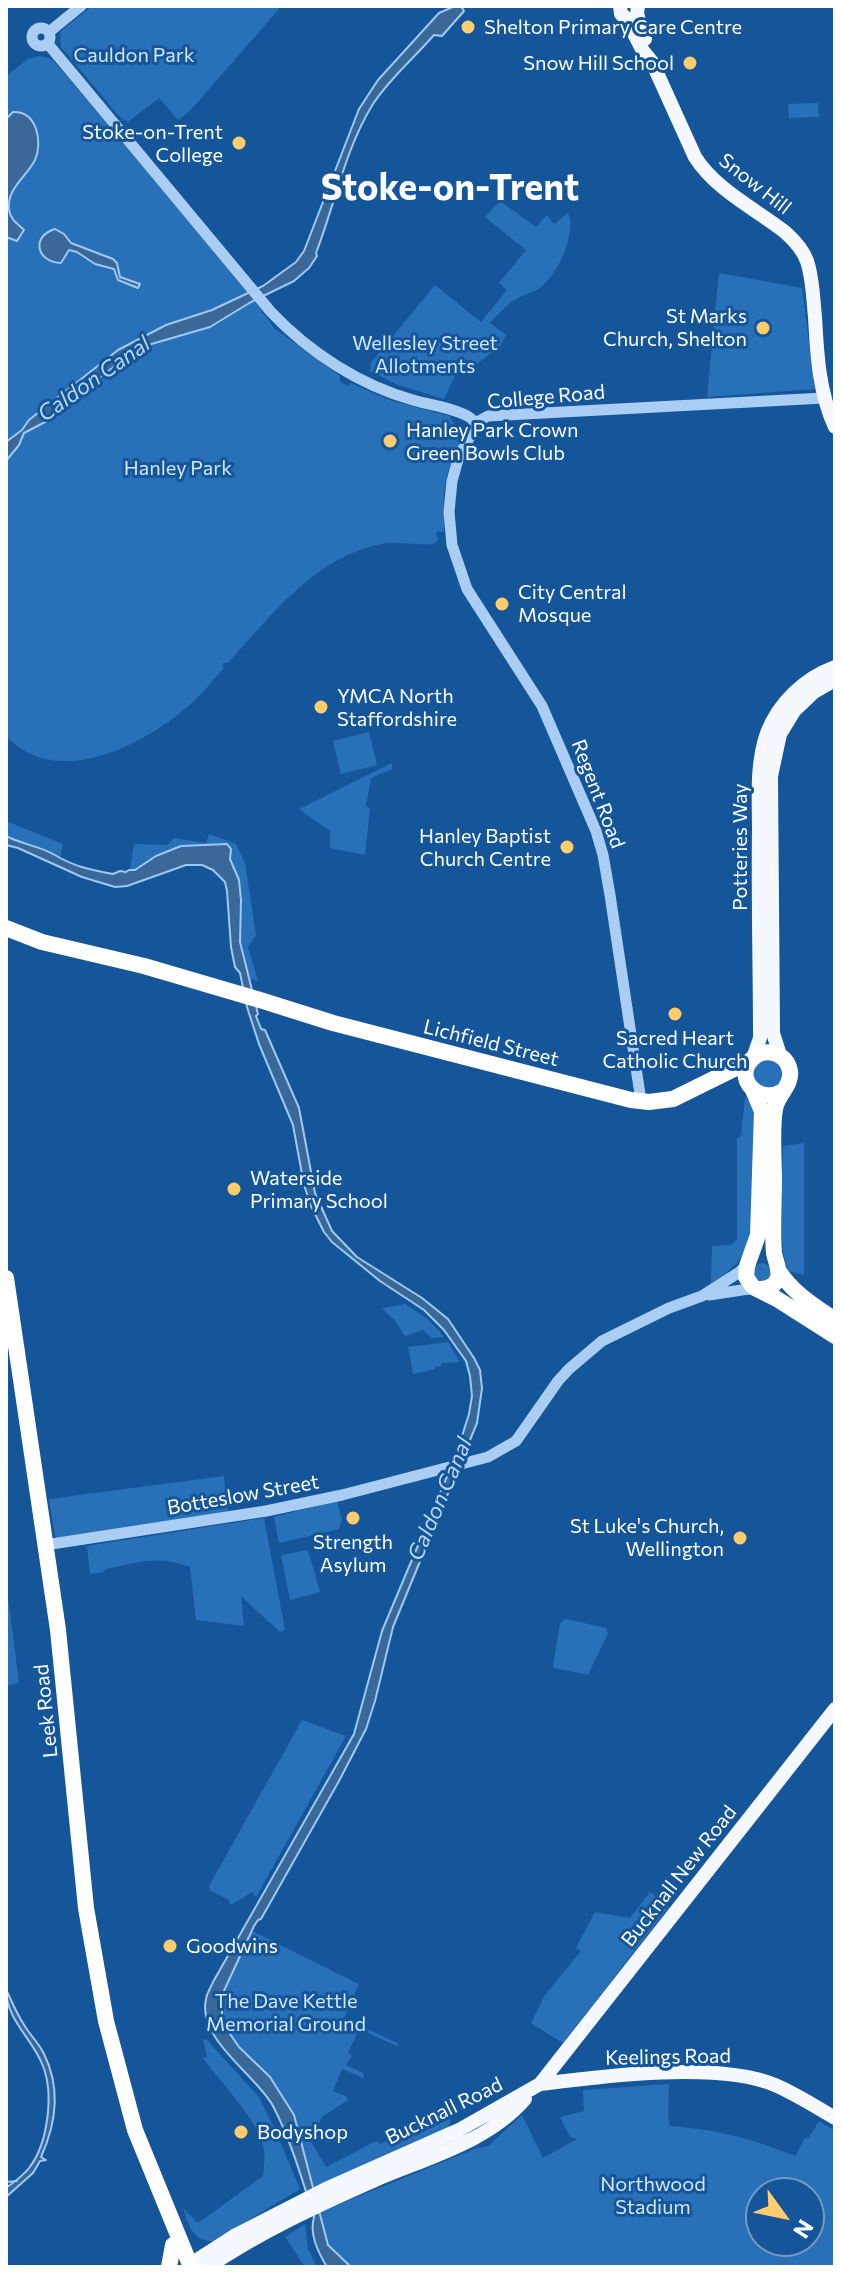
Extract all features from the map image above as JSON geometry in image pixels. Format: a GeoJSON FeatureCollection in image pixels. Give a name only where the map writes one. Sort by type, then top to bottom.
{"type":"FeatureCollection","features":[{"type":"Feature","properties":{"kind":"highway"},"geometry":{"type":"LineString","coordinates":[[6,928],[14,935]]}},
{"type":"Feature","properties":{"kind":"highway","name":"Lichfield Street"},"geometry":{"type":"LineString","coordinates":[[14,935],[144,966],[333,1023],[641,1101],[673,1099],[751,1060]]}},
{"type":"Feature","properties":{"kind":"highway"},"geometry":{"type":"LineString","coordinates":[[757,1289],[769,1288],[774,1284],[777,1267],[773,1236],[775,1110],[789,1081],[790,1071],[780,1055],[766,1052],[751,1060],[746,1075],[762,1111],[758,1235],[746,1277],[757,1289],[835,1336]]}},
{"type":"Feature","properties":{"kind":"highway"},"geometry":{"type":"LineString","coordinates":[[711,1081],[728,1081],[767,1096],[783,1091]]}},
{"type":"Feature","properties":{"kind":"highway"},"geometry":{"type":"LineString","coordinates":[[749,1263],[762,1256],[773,1260],[798,1295],[835,1320]]}},
{"type":"Feature","properties":{"kind":"highway","name":"Leek Road"},"geometry":{"type":"LineString","coordinates":[[6,1278],[58,1630],[86,1908],[106,2021],[142,2165],[173,2245],[194,2265]]}},
{"type":"Feature","properties":{"kind":"highway"},"geometry":{"type":"LineString","coordinates":[[137,2137],[156,2159],[194,2265]]}},
{"type":"Feature","properties":{"kind":"highway"},"geometry":{"type":"LineString","coordinates":[[169,2267],[173,2245]]}},
{"type":"Feature","properties":{"kind":"main road","name":"Snow Hill"},"geometry":{"type":"LineString","coordinates":[[634,10],[643,51],[652,62],[702,169],[785,232],[807,260],[824,398]]}},
{"type":"Feature","properties":{"kind":"main road"},"geometry":{"type":"LineString","coordinates":[[824,398],[835,427]]}},
{"type":"Feature","properties":{"kind":"main road","name":"Potteries Way"},"geometry":{"type":"LineString","coordinates":[[751,1060],[760,1038],[758,866],[763,748],[768,730],[787,700],[808,681],[835,667]]}},
{"type":"Feature","properties":{"kind":"main road","name":"Potteries Way"},"geometry":{"type":"LineString","coordinates":[[780,1055],[773,1033],[771,776],[780,734],[794,711],[814,692],[835,680]]}},
{"type":"Feature","properties":{"kind":"main road","name":"Bucknall New Road"},"geometry":{"type":"LineString","coordinates":[[538,2085],[835,1709]]}},
{"type":"Feature","properties":{"kind":"main road","name":"Keelings Road"},"geometry":{"type":"LineString","coordinates":[[538,2085],[635,2074],[711,2073],[774,2085],[835,2118]]}},
{"type":"Feature","properties":{"kind":"main road","name":"Bucknall Road"},"geometry":{"type":"LineString","coordinates":[[194,2265],[236,2235],[296,2210],[459,2130],[538,2085]]}},
{"type":"Feature","properties":{"kind":"street","name":"College Road"},"geometry":{"type":"LineString","coordinates":[[81,6],[48,38],[292,335],[368,383],[409,399],[469,414],[475,423],[488,416],[824,398]]}},
{"type":"Feature","properties":{"kind":"street","name":"Regent Road"},"geometry":{"type":"LineString","coordinates":[[475,423],[459,456],[451,485],[449,512],[452,545],[460,572],[474,600],[542,706],[596,831],[610,895],[641,1101]]}},
{"type":"Feature","properties":{"kind":"street"},"geometry":{"type":"LineString","coordinates":[[702,1296],[749,1263]]}},
{"type":"Feature","properties":{"kind":"street"},"geometry":{"type":"LineString","coordinates":[[702,1296],[757,1289]]}},
{"type":"Feature","properties":{"kind":"street","name":"Botteslow Street"},"geometry":{"type":"LineString","coordinates":[[45,1545],[266,1511],[488,1457],[516,1441],[558,1381],[602,1341],[669,1308],[702,1296]]}},
{"type":"Feature","properties":{"kind":"green space","name":"Cauldon Park"},"geometry":{"type":"Polygon","coordinates":[[[92,6],[277,6],[279,9],[189,112],[178,120],[159,98],[128,122],[119,116],[61,47],[60,32],[92,6]]]}},
{"type":"Feature","properties":{"kind":"green space","name":"Hanley Park"},"geometry":{"type":"Polygon","coordinates":[[[39,56],[52,59],[242,284],[274,328],[340,376],[340,382],[348,386],[351,383],[389,400],[449,416],[462,435],[447,475],[444,530],[436,534],[436,543],[381,544],[335,562],[315,575],[278,608],[228,663],[223,663],[223,669],[201,694],[175,717],[128,745],[77,761],[51,760],[27,752],[6,736],[6,76],[28,59],[39,56]]]}},
{"type":"Feature","properties":{"kind":"green space"},"geometry":{"type":"Polygon","coordinates":[[[818,103],[819,117],[789,118],[788,104],[818,103]]]}},
{"type":"Feature","properties":{"kind":"green space","name":"Wellesley Street Allotments"},"geometry":{"type":"Polygon","coordinates":[[[500,201],[536,227],[547,215],[554,224],[568,213],[570,231],[554,273],[538,289],[510,303],[490,323],[506,335],[500,346],[468,371],[460,365],[444,399],[398,385],[370,371],[371,363],[435,285],[481,322],[507,290],[499,283],[526,250],[485,217],[500,201]]]}},
{"type":"Feature","properties":{"kind":"green space"},"geometry":{"type":"Polygon","coordinates":[[[719,273],[802,288],[815,389],[707,397],[719,273]]]}},
{"type":"Feature","properties":{"kind":"green space"},"geometry":{"type":"Polygon","coordinates":[[[369,732],[377,765],[341,774],[333,741],[369,732]]]}},
{"type":"Feature","properties":{"kind":"green space"},"geometry":{"type":"Polygon","coordinates":[[[392,763],[392,769],[371,778],[366,806],[370,809],[365,855],[330,848],[330,831],[299,809],[392,763]]]}},
{"type":"Feature","properties":{"kind":"green space"},"geometry":{"type":"Polygon","coordinates":[[[6,821],[63,844],[60,859],[6,835],[6,821]]]}},
{"type":"Feature","properties":{"kind":"green space"},"geometry":{"type":"Polygon","coordinates":[[[209,834],[236,844],[245,863],[256,935],[248,947],[258,981],[248,978],[240,942],[241,900],[239,880],[230,859],[231,849],[216,845],[184,847],[164,852],[130,870],[134,844],[167,845],[174,838],[206,843],[209,834]]]}},
{"type":"Feature","properties":{"kind":"green space"},"geometry":{"type":"Polygon","coordinates":[[[768,1059],[778,1064],[783,1074],[778,1084],[768,1089],[758,1084],[753,1074],[758,1064],[768,1059]]]}},
{"type":"Feature","properties":{"kind":"green space"},"geometry":{"type":"Polygon","coordinates":[[[745,1097],[754,1111],[757,1128],[749,1245],[738,1262],[711,1283],[712,1246],[731,1245],[737,1239],[737,1139],[741,1136],[745,1097]]]}},
{"type":"Feature","properties":{"kind":"green space"},"geometry":{"type":"Polygon","coordinates":[[[804,1143],[804,1275],[788,1271],[782,1242],[781,1210],[783,1146],[804,1143]]]}},
{"type":"Feature","properties":{"kind":"green space"},"geometry":{"type":"Polygon","coordinates":[[[762,1263],[771,1272],[762,1281],[753,1272],[762,1263]]]}},
{"type":"Feature","properties":{"kind":"green space"},"geometry":{"type":"Polygon","coordinates":[[[405,1304],[429,1320],[444,1337],[432,1338],[423,1330],[405,1336],[382,1308],[405,1304]]]}},
{"type":"Feature","properties":{"kind":"green space"},"geometry":{"type":"Polygon","coordinates":[[[448,1342],[460,1362],[441,1363],[435,1369],[413,1374],[408,1347],[448,1342]]]}},
{"type":"Feature","properties":{"kind":"green space"},"geometry":{"type":"Polygon","coordinates":[[[224,1476],[226,1512],[55,1536],[49,1499],[224,1476]]]}},
{"type":"Feature","properties":{"kind":"green space"},"geometry":{"type":"Polygon","coordinates":[[[337,1501],[342,1520],[339,1529],[279,1543],[274,1517],[337,1501]]]}},
{"type":"Feature","properties":{"kind":"green space"},"geometry":{"type":"Polygon","coordinates":[[[264,1518],[285,1630],[280,1632],[241,1596],[244,1626],[196,1620],[190,1567],[179,1563],[148,1561],[90,1574],[87,1546],[264,1518]]]}},
{"type":"Feature","properties":{"kind":"green space"},"geometry":{"type":"Polygon","coordinates":[[[308,1550],[320,1592],[290,1600],[281,1555],[308,1550]]]}},
{"type":"Feature","properties":{"kind":"green space"},"geometry":{"type":"Polygon","coordinates":[[[6,1581],[19,1683],[6,1686],[6,1581]]]}},
{"type":"Feature","properties":{"kind":"green space"},"geometry":{"type":"Polygon","coordinates":[[[566,1619],[606,1628],[608,1633],[588,1675],[554,1668],[560,1623],[566,1619]]]}},
{"type":"Feature","properties":{"kind":"green space"},"geometry":{"type":"Polygon","coordinates":[[[302,1720],[346,1736],[256,1897],[252,1892],[230,1904],[228,1899],[210,1891],[209,1886],[302,1720]]]}},
{"type":"Feature","properties":{"kind":"green space"},"geometry":{"type":"Polygon","coordinates":[[[650,1892],[669,1907],[563,2043],[531,2023],[545,1995],[581,1951],[576,1948],[595,1912],[630,1918],[650,1892]]]}},
{"type":"Feature","properties":{"kind":"green space","name":"The Dave Kettle Memorial Ground"},"geometry":{"type":"Polygon","coordinates":[[[252,1931],[359,1984],[344,2018],[399,2044],[397,2046],[359,2029],[348,2053],[352,2056],[346,2065],[364,2076],[342,2069],[333,2091],[348,2100],[322,2117],[310,2140],[326,2167],[376,2141],[380,2144],[424,2124],[427,2130],[451,2117],[449,2128],[313,2191],[298,2132],[280,2091],[233,2039],[223,2021],[224,1990],[252,1931]]]}},
{"type":"Feature","properties":{"kind":"green space"},"geometry":{"type":"Polygon","coordinates":[[[206,2039],[259,2097],[300,2189],[213,2241],[200,2239],[196,2235],[183,2208],[198,2223],[263,2176],[264,2150],[255,2127],[203,2058],[207,2057],[203,2040],[206,2039]]]}},
{"type":"Feature","properties":{"kind":"green space","name":"Northwood Stadium"},"geometry":{"type":"Polygon","coordinates":[[[669,2084],[670,2126],[734,2136],[795,2156],[819,2121],[835,2131],[835,2267],[351,2267],[328,2245],[320,2212],[488,2146],[522,2115],[543,2158],[577,2139],[570,2137],[560,2117],[584,2111],[583,2090],[669,2084]]]}},
{"type":"Feature","properties":{"kind":"green space"},"geometry":{"type":"Polygon","coordinates":[[[305,2224],[308,2249],[317,2267],[305,2267],[285,2237],[305,2224]]]}},
{"type":"Feature","properties":{"kind":"water","name":"Caldon Canal"},"geometry":{"type":"Polygon","coordinates":[[[461,6],[464,11],[442,36],[434,35],[394,77],[363,121],[341,177],[317,256],[309,268],[294,281],[210,327],[148,345],[131,354],[49,420],[24,433],[6,461],[6,442],[29,420],[118,350],[166,325],[212,310],[263,286],[296,262],[304,251],[359,109],[378,80],[439,13],[461,6]]]}},
{"type":"Feature","properties":{"kind":"water"},"geometry":{"type":"Polygon","coordinates":[[[13,112],[21,113],[33,122],[38,137],[35,160],[14,189],[9,202],[11,216],[24,230],[17,241],[6,237],[6,119],[13,112]]]}},
{"type":"Feature","properties":{"kind":"water"},"geometry":{"type":"Polygon","coordinates":[[[55,229],[71,243],[113,259],[120,277],[140,284],[138,288],[118,280],[114,269],[95,264],[77,252],[69,250],[61,263],[46,258],[40,243],[47,232],[55,229]]]}},
{"type":"Feature","properties":{"kind":"water","name":"Caldon Canal"},"geometry":{"type":"Polygon","coordinates":[[[6,836],[48,851],[75,865],[113,874],[135,870],[156,856],[181,846],[227,844],[239,880],[240,942],[256,1016],[299,1108],[315,1193],[332,1231],[357,1257],[422,1298],[448,1319],[480,1370],[482,1388],[477,1423],[393,1627],[366,1729],[261,1919],[254,1926],[222,1995],[222,2022],[239,2047],[270,2077],[294,2115],[328,2245],[351,2267],[327,2267],[314,2236],[314,2217],[296,2160],[279,2119],[265,2094],[230,2056],[210,2028],[206,1999],[354,1734],[382,1631],[456,1455],[469,1414],[472,1396],[470,1376],[466,1361],[444,1330],[424,1310],[380,1281],[332,1242],[311,1206],[293,1125],[259,1044],[240,973],[235,967],[225,882],[213,870],[202,865],[186,865],[127,886],[115,887],[82,877],[6,845],[6,836]]]}},
{"type":"Feature","properties":{"kind":"water"},"geometry":{"type":"Polygon","coordinates":[[[6,1989],[49,2067],[54,2106],[50,2132],[41,2157],[46,2160],[40,2161],[33,2173],[6,2197],[6,2188],[29,2168],[41,2146],[47,2118],[48,2090],[39,2056],[10,2010],[6,1989]]]}},
{"type":"Feature","properties":{"kind":"waterway"},"geometry":{"type":"LineString","coordinates":[[6,2182],[17,2181]]}},
{"type":"Feature","properties":{"kind":"place","name":"Shelton Primary Care Centre"},"geometry":{"type":"Point","coordinates":[468,27]}},
{"type":"Feature","properties":{"kind":"place","name":"Snow Hill School"},"geometry":{"type":"Point","coordinates":[690,63]}},
{"type":"Feature","properties":{"kind":"place","name":"Stoke-on-Trent College"},"geometry":{"type":"Point","coordinates":[239,143]}},
{"type":"Feature","properties":{"kind":"place","name":"St Marks Church, Shelton"},"geometry":{"type":"Point","coordinates":[763,328]}},
{"type":"Feature","properties":{"kind":"place","name":"Hanley Park Crown Green Bowls Club"},"geometry":{"type":"Point","coordinates":[390,441]}},
{"type":"Feature","properties":{"kind":"place","name":"City Central Mosque"},"geometry":{"type":"Point","coordinates":[502,604]}},
{"type":"Feature","properties":{"kind":"place","name":"YMCA North Staffordshire"},"geometry":{"type":"Point","coordinates":[321,707]}},
{"type":"Feature","properties":{"kind":"place","name":"Hanley Baptist Church Centre"},"geometry":{"type":"Point","coordinates":[567,847]}},
{"type":"Feature","properties":{"kind":"place","name":"Sacred Heart Catholic Church"},"geometry":{"type":"Point","coordinates":[675,1014]}},
{"type":"Feature","properties":{"kind":"place","name":"Waterside Primary School"},"geometry":{"type":"Point","coordinates":[234,1189]}},
{"type":"Feature","properties":{"kind":"place","name":"Strength Asylum"},"geometry":{"type":"Point","coordinates":[353,1518]}},
{"type":"Feature","properties":{"kind":"place","name":"St Luke's Church, Wellington"},"geometry":{"type":"Point","coordinates":[740,1538]}},
{"type":"Feature","properties":{"kind":"place","name":"Goodwins"},"geometry":{"type":"Point","coordinates":[170,1946]}},
{"type":"Feature","properties":{"kind":"place","name":"Bodyshop"},"geometry":{"type":"Point","coordinates":[241,2132]}},
{"type":"Feature","properties":{"kind":"district","name":"Stoke-on-Trent"},"geometry":{"type":"Point","coordinates":[450,188]}}]}
